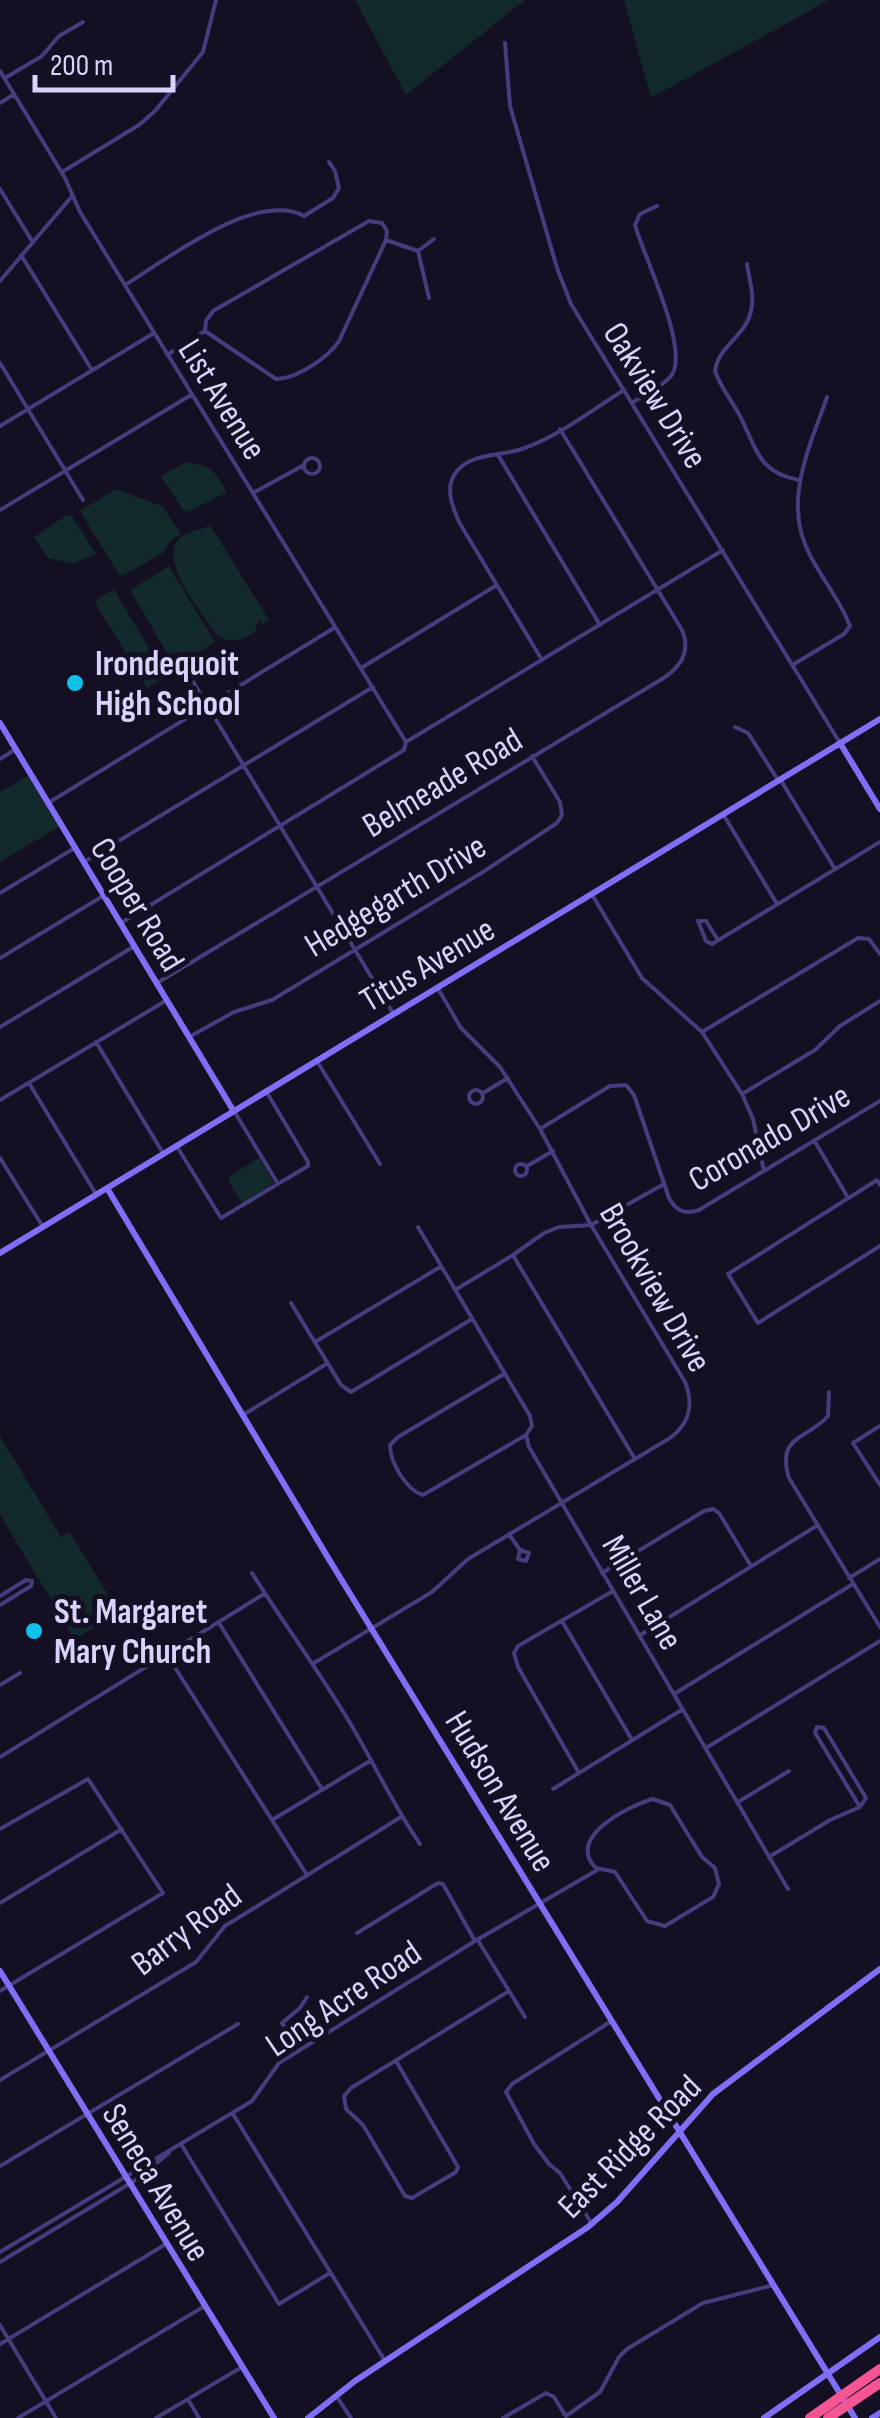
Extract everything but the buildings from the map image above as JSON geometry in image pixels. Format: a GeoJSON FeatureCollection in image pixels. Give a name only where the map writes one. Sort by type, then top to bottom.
{"type":"FeatureCollection","features":[{"type":"Feature","properties":{"kind":"highway"},"geometry":{"type":"LineString","coordinates":[[807,2418],[829,2414],[880,2370]]}},
{"type":"Feature","properties":{"kind":"highway"},"geometry":{"type":"LineString","coordinates":[[860,2390],[880,2383]]}},
{"type":"Feature","properties":{"kind":"main road","name":"Titus Avenue"},"geometry":{"type":"LineString","coordinates":[[0,1253],[880,719]]}},
{"type":"Feature","properties":{"kind":"main road","name":"Cooper Road"},"geometry":{"type":"LineString","coordinates":[[0,723],[234,1110]]}},
{"type":"Feature","properties":{"kind":"main road"},"geometry":{"type":"LineString","coordinates":[[840,743],[880,809]]}},
{"type":"Feature","properties":{"kind":"main road","name":"Hudson Avenue"},"geometry":{"type":"LineString","coordinates":[[107,1188],[855,2418]]}},
{"type":"Feature","properties":{"kind":"main road","name":"East Ridge Road"},"geometry":{"type":"LineString","coordinates":[[308,2418],[335,2394],[592,2224],[713,2094],[880,1968]]}},
{"type":"Feature","properties":{"kind":"main road","name":"Seneca Avenue"},"geometry":{"type":"LineString","coordinates":[[0,1970],[274,2418]]}},
{"type":"Feature","properties":{"kind":"main road"},"geometry":{"type":"LineString","coordinates":[[764,2418],[880,2337]]}},
{"type":"Feature","properties":{"kind":"main road"},"geometry":{"type":"LineString","coordinates":[[872,2418],[880,2413]]}},
{"type":"Feature","properties":{"kind":"street"},"geometry":{"type":"LineString","coordinates":[[62,172],[155,111],[203,52],[216,0]]}},
{"type":"Feature","properties":{"kind":"street"},"geometry":{"type":"LineString","coordinates":[[5,78],[42,56],[59,36],[82,22]]}},
{"type":"Feature","properties":{"kind":"street","name":"Oakview Drive"},"geometry":{"type":"LineString","coordinates":[[505,43],[510,106],[557,268],[584,328],[840,743]]}},
{"type":"Feature","properties":{"kind":"street","name":"List Avenue"},"geometry":{"type":"LineString","coordinates":[[0,70],[124,285],[406,742]]}},
{"type":"Feature","properties":{"kind":"street"},"geometry":{"type":"LineString","coordinates":[[0,103],[15,94]]}},
{"type":"Feature","properties":{"kind":"street"},"geometry":{"type":"LineString","coordinates":[[124,285],[234,221],[282,210],[304,216],[330,201],[338,188],[329,162]]}},
{"type":"Feature","properties":{"kind":"street"},"geometry":{"type":"LineString","coordinates":[[0,189],[32,241]]}},
{"type":"Feature","properties":{"kind":"street"},"geometry":{"type":"LineString","coordinates":[[0,280],[72,195]]}},
{"type":"Feature","properties":{"kind":"street"},"geometry":{"type":"LineString","coordinates":[[632,402],[670,377],[676,366],[669,320],[635,225],[640,214],[657,206]]}},
{"type":"Feature","properties":{"kind":"street"},"geometry":{"type":"LineString","coordinates":[[374,220],[387,231],[337,345],[288,378],[271,378],[205,331],[213,312],[362,224],[374,220]]}},
{"type":"Feature","properties":{"kind":"street"},"geometry":{"type":"LineString","coordinates":[[418,250],[434,238]]}},
{"type":"Feature","properties":{"kind":"street"},"geometry":{"type":"LineString","coordinates":[[386,240],[418,250]]}},
{"type":"Feature","properties":{"kind":"street"},"geometry":{"type":"LineString","coordinates":[[418,250],[429,298]]}},
{"type":"Feature","properties":{"kind":"street"},"geometry":{"type":"LineString","coordinates":[[21,255],[92,370]]}},
{"type":"Feature","properties":{"kind":"street"},"geometry":{"type":"LineString","coordinates":[[747,264],[751,312],[743,330],[719,356],[715,371],[754,452],[775,472],[799,480]]}},
{"type":"Feature","properties":{"kind":"street"},"geometry":{"type":"LineString","coordinates":[[167,354],[205,331]]}},
{"type":"Feature","properties":{"kind":"street"},"geometry":{"type":"LineString","coordinates":[[0,426],[154,333]]}},
{"type":"Feature","properties":{"kind":"street"},"geometry":{"type":"LineString","coordinates":[[0,363],[83,500]]}},
{"type":"Feature","properties":{"kind":"street"},"geometry":{"type":"LineString","coordinates":[[542,660],[459,522],[450,488],[454,474],[464,464],[528,446],[624,390]]}},
{"type":"Feature","properties":{"kind":"street"},"geometry":{"type":"LineString","coordinates":[[0,510],[191,395]]}},
{"type":"Feature","properties":{"kind":"street"},"geometry":{"type":"LineString","coordinates":[[794,664],[844,634],[850,626],[802,540],[796,508],[799,480],[827,397]]}},
{"type":"Feature","properties":{"kind":"street","name":"Belmeade Road"},"geometry":{"type":"LineString","coordinates":[[157,983],[678,666],[685,655],[686,638],[560,429]]}},
{"type":"Feature","properties":{"kind":"street"},"geometry":{"type":"LineString","coordinates":[[498,455],[600,625]]}},
{"type":"Feature","properties":{"kind":"street"},"geometry":{"type":"LineString","coordinates":[[252,493],[304,465]]}},
{"type":"Feature","properties":{"kind":"street"},"geometry":{"type":"LineString","coordinates":[[120,923],[404,750],[406,742],[723,550]]}},
{"type":"Feature","properties":{"kind":"street"},"geometry":{"type":"LineString","coordinates":[[361,668],[498,586]]}},
{"type":"Feature","properties":{"kind":"street"},"geometry":{"type":"LineString","coordinates":[[48,803],[336,627]]}},
{"type":"Feature","properties":{"kind":"street"},"geometry":{"type":"LineString","coordinates":[[189,675],[393,1014]]}},
{"type":"Feature","properties":{"kind":"street"},"geometry":{"type":"LineString","coordinates":[[84,862],[372,687]]}},
{"type":"Feature","properties":{"kind":"street"},"geometry":{"type":"LineString","coordinates":[[735,727],[748,733],[836,869]]}},
{"type":"Feature","properties":{"kind":"street"},"geometry":{"type":"LineString","coordinates":[[0,759],[16,750]]}},
{"type":"Feature","properties":{"kind":"street","name":"Hedgegarth Drive"},"geometry":{"type":"LineString","coordinates":[[190,1037],[234,1012],[272,1000],[557,823],[562,815],[560,802],[532,756]]}},
{"type":"Feature","properties":{"kind":"street"},"geometry":{"type":"LineString","coordinates":[[722,814],[777,904]]}},
{"type":"Feature","properties":{"kind":"street"},"geometry":{"type":"LineString","coordinates":[[718,940],[706,921],[698,920],[706,941],[712,944],[880,842]]}},
{"type":"Feature","properties":{"kind":"street"},"geometry":{"type":"LineString","coordinates":[[0,893],[75,848]]}},
{"type":"Feature","properties":{"kind":"street"},"geometry":{"type":"LineString","coordinates":[[591,894],[642,978],[702,1032],[742,1094],[753,1119],[764,1170]]}},
{"type":"Feature","properties":{"kind":"street"},"geometry":{"type":"LineString","coordinates":[[0,958],[104,895]]}},
{"type":"Feature","properties":{"kind":"street"},"geometry":{"type":"LineString","coordinates":[[702,1032],[854,940],[869,939],[880,954]]}},
{"type":"Feature","properties":{"kind":"street"},"geometry":{"type":"LineString","coordinates":[[0,1027],[135,946]]}},
{"type":"Feature","properties":{"kind":"street","name":"Brookview Drive"},"geometry":{"type":"LineString","coordinates":[[314,1663],[432,1592],[458,1565],[681,1430],[689,1414],[691,1401],[684,1382],[591,1225],[554,1151],[508,1078],[469,1038],[437,987]]}},
{"type":"Feature","properties":{"kind":"street"},"geometry":{"type":"LineString","coordinates":[[0,1100],[167,1000]]}},
{"type":"Feature","properties":{"kind":"street"},"geometry":{"type":"LineString","coordinates":[[742,1094],[819,1048],[840,1026],[880,1001]]}},
{"type":"Feature","properties":{"kind":"street"},"geometry":{"type":"LineString","coordinates":[[96,1042],[163,1153]]}},
{"type":"Feature","properties":{"kind":"street"},"geometry":{"type":"LineString","coordinates":[[316,1060],[380,1164]]}},
{"type":"Feature","properties":{"kind":"street"},"geometry":{"type":"LineString","coordinates":[[483,1093],[508,1078]]}},
{"type":"Feature","properties":{"kind":"street"},"geometry":{"type":"LineString","coordinates":[[29,1083],[96,1194]]}},
{"type":"Feature","properties":{"kind":"street","name":"Coronado Drive"},"geometry":{"type":"LineString","coordinates":[[540,1129],[610,1086],[626,1085],[634,1095],[674,1206],[688,1213],[880,1100]]}},
{"type":"Feature","properties":{"kind":"street"},"geometry":{"type":"LineString","coordinates":[[176,1145],[220,1218],[278,1184],[309,1164],[266,1091]]}},
{"type":"Feature","properties":{"kind":"street"},"geometry":{"type":"LineString","coordinates":[[234,1110],[278,1184]]}},
{"type":"Feature","properties":{"kind":"street"},"geometry":{"type":"LineString","coordinates":[[814,1140],[848,1198]]}},
{"type":"Feature","properties":{"kind":"street"},"geometry":{"type":"LineString","coordinates":[[526,1167],[554,1151]]}},
{"type":"Feature","properties":{"kind":"street"},"geometry":{"type":"LineString","coordinates":[[0,1158],[42,1227]]}},
{"type":"Feature","properties":{"kind":"street"},"geometry":{"type":"LineString","coordinates":[[878,1183],[728,1274],[758,1323],[880,1246]]}},
{"type":"Feature","properties":{"kind":"street"},"geometry":{"type":"LineString","coordinates":[[455,1290],[551,1229],[591,1225],[664,1184]]}},
{"type":"Feature","properties":{"kind":"street","name":"Miller Lane"},"geometry":{"type":"LineString","coordinates":[[418,1227],[532,1420],[526,1435],[530,1447],[788,1889]]}},
{"type":"Feature","properties":{"kind":"street"},"geometry":{"type":"LineString","coordinates":[[514,1255],[635,1459]]}},
{"type":"Feature","properties":{"kind":"street"},"geometry":{"type":"LineString","coordinates":[[315,1342],[441,1266]]}},
{"type":"Feature","properties":{"kind":"street"},"geometry":{"type":"LineString","coordinates":[[291,1302],[341,1385],[351,1392],[472,1319]]}},
{"type":"Feature","properties":{"kind":"street"},"geometry":{"type":"LineString","coordinates":[[242,1415],[328,1363]]}},
{"type":"Feature","properties":{"kind":"street"},"geometry":{"type":"LineString","coordinates":[[504,1374],[398,1437],[390,1444],[389,1452],[410,1488],[423,1495],[526,1435]]}},
{"type":"Feature","properties":{"kind":"street"},"geometry":{"type":"LineString","coordinates":[[829,1392],[826,1419],[793,1441],[785,1457],[789,1478],[880,1627]]}},
{"type":"Feature","properties":{"kind":"street"},"geometry":{"type":"LineString","coordinates":[[880,1426],[853,1443],[880,1485]]}},
{"type":"Feature","properties":{"kind":"street"},"geometry":{"type":"LineString","coordinates":[[602,1573],[713,1509],[751,1566]]}},
{"type":"Feature","properties":{"kind":"street"},"geometry":{"type":"LineString","coordinates":[[639,1636],[818,1525]]}},
{"type":"Feature","properties":{"kind":"street"},"geometry":{"type":"LineString","coordinates":[[509,1534],[520,1550]]}},
{"type":"Feature","properties":{"kind":"street"},"geometry":{"type":"LineString","coordinates":[[849,1578],[880,1559]]}},
{"type":"Feature","properties":{"kind":"street"},"geometry":{"type":"LineString","coordinates":[[252,1574],[314,1663],[420,1844]]}},
{"type":"Feature","properties":{"kind":"street"},"geometry":{"type":"LineString","coordinates":[[0,1596],[26,1580],[32,1581],[31,1586],[0,1605]]}},
{"type":"Feature","properties":{"kind":"street"},"geometry":{"type":"LineString","coordinates":[[674,1694],[853,1584]]}},
{"type":"Feature","properties":{"kind":"street"},"geometry":{"type":"LineString","coordinates":[[579,1773],[514,1654],[518,1646],[612,1591]]}},
{"type":"Feature","properties":{"kind":"street"},"geometry":{"type":"LineString","coordinates":[[0,1757],[265,1594]]}},
{"type":"Feature","properties":{"kind":"street"},"geometry":{"type":"LineString","coordinates":[[562,1621],[632,1740]]}},
{"type":"Feature","properties":{"kind":"street"},"geometry":{"type":"LineString","coordinates":[[218,1623],[322,1790]]}},
{"type":"Feature","properties":{"kind":"street"},"geometry":{"type":"LineString","coordinates":[[706,1748],[880,1641]]}},
{"type":"Feature","properties":{"kind":"street"},"geometry":{"type":"LineString","coordinates":[[167,1655],[306,1875]]}},
{"type":"Feature","properties":{"kind":"street"},"geometry":{"type":"LineString","coordinates":[[0,1685],[20,1673]]}},
{"type":"Feature","properties":{"kind":"street"},"geometry":{"type":"LineString","coordinates":[[552,1789],[683,1709]]}},
{"type":"Feature","properties":{"kind":"street"},"geometry":{"type":"LineString","coordinates":[[769,1856],[860,1807],[866,1798],[824,1728],[817,1727],[814,1734],[860,1807]]}},
{"type":"Feature","properties":{"kind":"street"},"geometry":{"type":"LineString","coordinates":[[272,1820],[372,1760]]}},
{"type":"Feature","properties":{"kind":"street"},"geometry":{"type":"LineString","coordinates":[[738,1802],[789,1771]]}},
{"type":"Feature","properties":{"kind":"street"},"geometry":{"type":"LineString","coordinates":[[0,1829],[88,1779],[164,1894],[0,1992]]}},
{"type":"Feature","properties":{"kind":"street"},"geometry":{"type":"LineString","coordinates":[[660,1800],[672,1808],[702,1857],[715,1868],[719,1888],[710,1901],[668,1926],[657,1926],[642,1916],[615,1872],[600,1869],[587,1852],[592,1834],[646,1801],[660,1800]]}},
{"type":"Feature","properties":{"kind":"street","name":"Barry Road"},"geometry":{"type":"LineString","coordinates":[[0,2080],[196,1962],[221,1928],[401,1817]]}},
{"type":"Feature","properties":{"kind":"street"},"geometry":{"type":"LineString","coordinates":[[0,1903],[122,1828]]}},
{"type":"Feature","properties":{"kind":"street","name":"Long Acre Road"},"geometry":{"type":"LineString","coordinates":[[0,2262],[233,2114],[258,2095],[279,2062],[600,1869]]}},
{"type":"Feature","properties":{"kind":"street"},"geometry":{"type":"LineString","coordinates":[[358,1933],[443,1884],[525,2017]]}},
{"type":"Feature","properties":{"kind":"street"},"geometry":{"type":"LineString","coordinates":[[396,2060],[457,2160],[456,2172],[417,2196],[405,2196],[363,2125],[346,2110],[344,2099],[351,2088],[508,1990]]}},
{"type":"Feature","properties":{"kind":"street"},"geometry":{"type":"LineString","coordinates":[[298,2051],[282,2023],[300,2008],[307,1996]]}},
{"type":"Feature","properties":{"kind":"street"},"geometry":{"type":"LineString","coordinates":[[592,2224],[560,2172],[534,2144],[506,2092],[512,2084],[612,2021]]}},
{"type":"Feature","properties":{"kind":"street"},"geometry":{"type":"LineString","coordinates":[[0,2166],[238,2024]]}},
{"type":"Feature","properties":{"kind":"street"},"geometry":{"type":"LineString","coordinates":[[233,2114],[385,2362]]}},
{"type":"Feature","properties":{"kind":"street"},"geometry":{"type":"LineString","coordinates":[[181,2144],[279,2304],[330,2273]]}},
{"type":"Feature","properties":{"kind":"street","name":"Long Acre Road"},"geometry":{"type":"LineString","coordinates":[[0,2252],[126,2181]]}},
{"type":"Feature","properties":{"kind":"street"},"geometry":{"type":"LineString","coordinates":[[0,2344],[166,2244]]}},
{"type":"Feature","properties":{"kind":"street"},"geometry":{"type":"LineString","coordinates":[[503,2418],[546,2393],[554,2396],[567,2417],[600,2392],[618,2356],[627,2349],[703,2303],[774,2285]]}},
{"type":"Feature","properties":{"kind":"street"},"geometry":{"type":"LineString","coordinates":[[18,2418],[204,2306]]}},
{"type":"Feature","properties":{"kind":"street"},"geometry":{"type":"LineString","coordinates":[[0,2325],[56,2418]]}},
{"type":"Feature","properties":{"kind":"street"},"geometry":{"type":"LineString","coordinates":[[156,2418],[242,2367]]}},
{"type":"Feature","properties":{"kind":"street"},"geometry":{"type":"LineString","coordinates":[[335,2394],[351,2418]]}},
{"type":"Feature","properties":{"kind":"street"},"geometry":{"type":"LineString","coordinates":[[188,2399],[199,2418]]}},
{"type":"Feature","properties":{"kind":"green space"},"geometry":{"type":"Polygon","coordinates":[[[355,0],[525,0],[406,95],[355,0]]]}},
{"type":"Feature","properties":{"kind":"green space"},"geometry":{"type":"Polygon","coordinates":[[[624,0],[829,0],[651,98],[624,0]]]}},
{"type":"Feature","properties":{"kind":"green space"},"geometry":{"type":"Polygon","coordinates":[[[184,463],[210,469],[227,492],[188,512],[183,510],[161,476],[184,463]]]}},
{"type":"Feature","properties":{"kind":"green space"},"geometry":{"type":"Polygon","coordinates":[[[116,489],[162,506],[181,534],[171,540],[163,553],[124,575],[119,575],[80,511],[116,489]]]}},
{"type":"Feature","properties":{"kind":"green space"},"geometry":{"type":"Polygon","coordinates":[[[67,515],[72,516],[96,554],[72,564],[48,558],[34,537],[67,515]]]}},
{"type":"Feature","properties":{"kind":"green space"},"geometry":{"type":"Polygon","coordinates":[[[210,525],[269,620],[263,624],[259,619],[255,632],[239,640],[225,639],[214,632],[177,572],[174,547],[180,538],[210,525]]]}},
{"type":"Feature","properties":{"kind":"green space"},"geometry":{"type":"Polygon","coordinates":[[[169,566],[215,642],[175,667],[130,590],[169,566]]]}},
{"type":"Feature","properties":{"kind":"green space"},"geometry":{"type":"Polygon","coordinates":[[[114,589],[166,677],[147,688],[94,601],[114,589]]]}},
{"type":"Feature","properties":{"kind":"green space"},"geometry":{"type":"Polygon","coordinates":[[[28,776],[59,827],[0,862],[0,792],[28,776]]]}},
{"type":"Feature","properties":{"kind":"green space"},"geometry":{"type":"Polygon","coordinates":[[[259,1158],[274,1183],[242,1204],[228,1180],[259,1158]]]}},
{"type":"Feature","properties":{"kind":"green space"},"geometry":{"type":"Polygon","coordinates":[[[0,1436],[61,1537],[70,1532],[119,1613],[74,1639],[0,1514],[0,1436]]]}},
{"type":"Feature","properties":{"kind":"place","name":"Irondequoit High School"},"geometry":{"type":"Point","coordinates":[75,683]}},
{"type":"Feature","properties":{"kind":"place","name":"St. Margaret Mary Church"},"geometry":{"type":"Point","coordinates":[34,1631]}}]}
